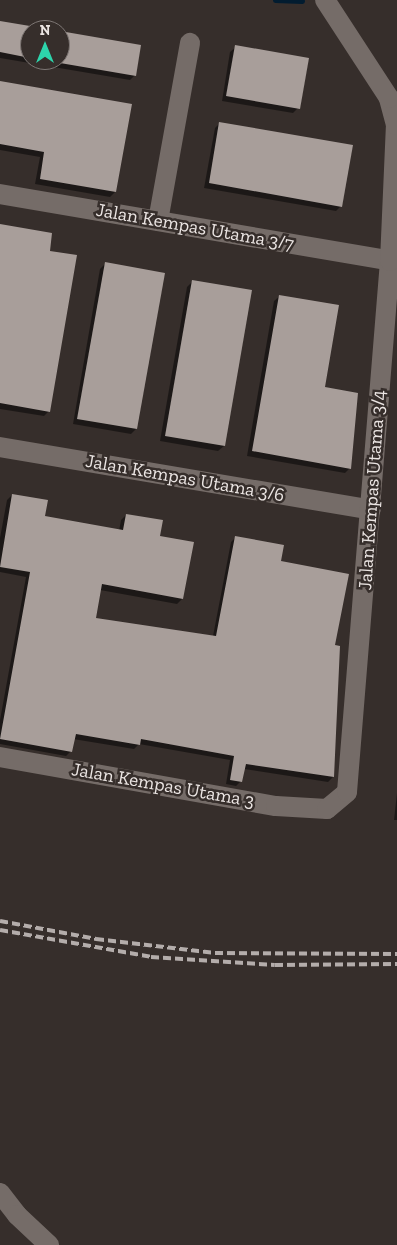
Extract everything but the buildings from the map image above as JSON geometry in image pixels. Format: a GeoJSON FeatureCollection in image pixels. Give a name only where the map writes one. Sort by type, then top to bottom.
{"type":"FeatureCollection","features":[{"type":"Feature","properties":{"kind":"street","name":"Jalan Kempas Utama 3/4"},"geometry":{"type":"LineString","coordinates":[[325,0],[389,98],[394,114],[395,152],[390,261],[347,792],[327,809]]}},
{"type":"Feature","properties":{"kind":"street"},"geometry":{"type":"LineString","coordinates":[[158,221],[190,43]]}},
{"type":"Feature","properties":{"kind":"street","name":"Jalan Kempas Utama 3/7"},"geometry":{"type":"LineString","coordinates":[[0,194],[390,261]]}},
{"type":"Feature","properties":{"kind":"street","name":"Jalan Kempas Utama 3/6"},"geometry":{"type":"LineString","coordinates":[[0,447],[371,510]]}},
{"type":"Feature","properties":{"kind":"street","name":"Jalan Kempas Utama 3"},"geometry":{"type":"LineString","coordinates":[[0,757],[276,806],[327,809]]}},
{"type":"Feature","properties":{"kind":"street"},"geometry":{"type":"LineString","coordinates":[[0,1193],[17,1215],[49,1245]]}},
{"type":"Feature","properties":{"kind":"waterway"},"geometry":{"type":"LineString","coordinates":[[275,0],[302,1]]}},
{"type":"Feature","properties":{"kind":"railway"},"geometry":{"type":"LineString","coordinates":[[0,921],[96,939],[215,953],[397,954]]}},
{"type":"Feature","properties":{"kind":"railway"},"geometry":{"type":"LineString","coordinates":[[0,930],[151,957],[275,965],[397,964]]}}]}
